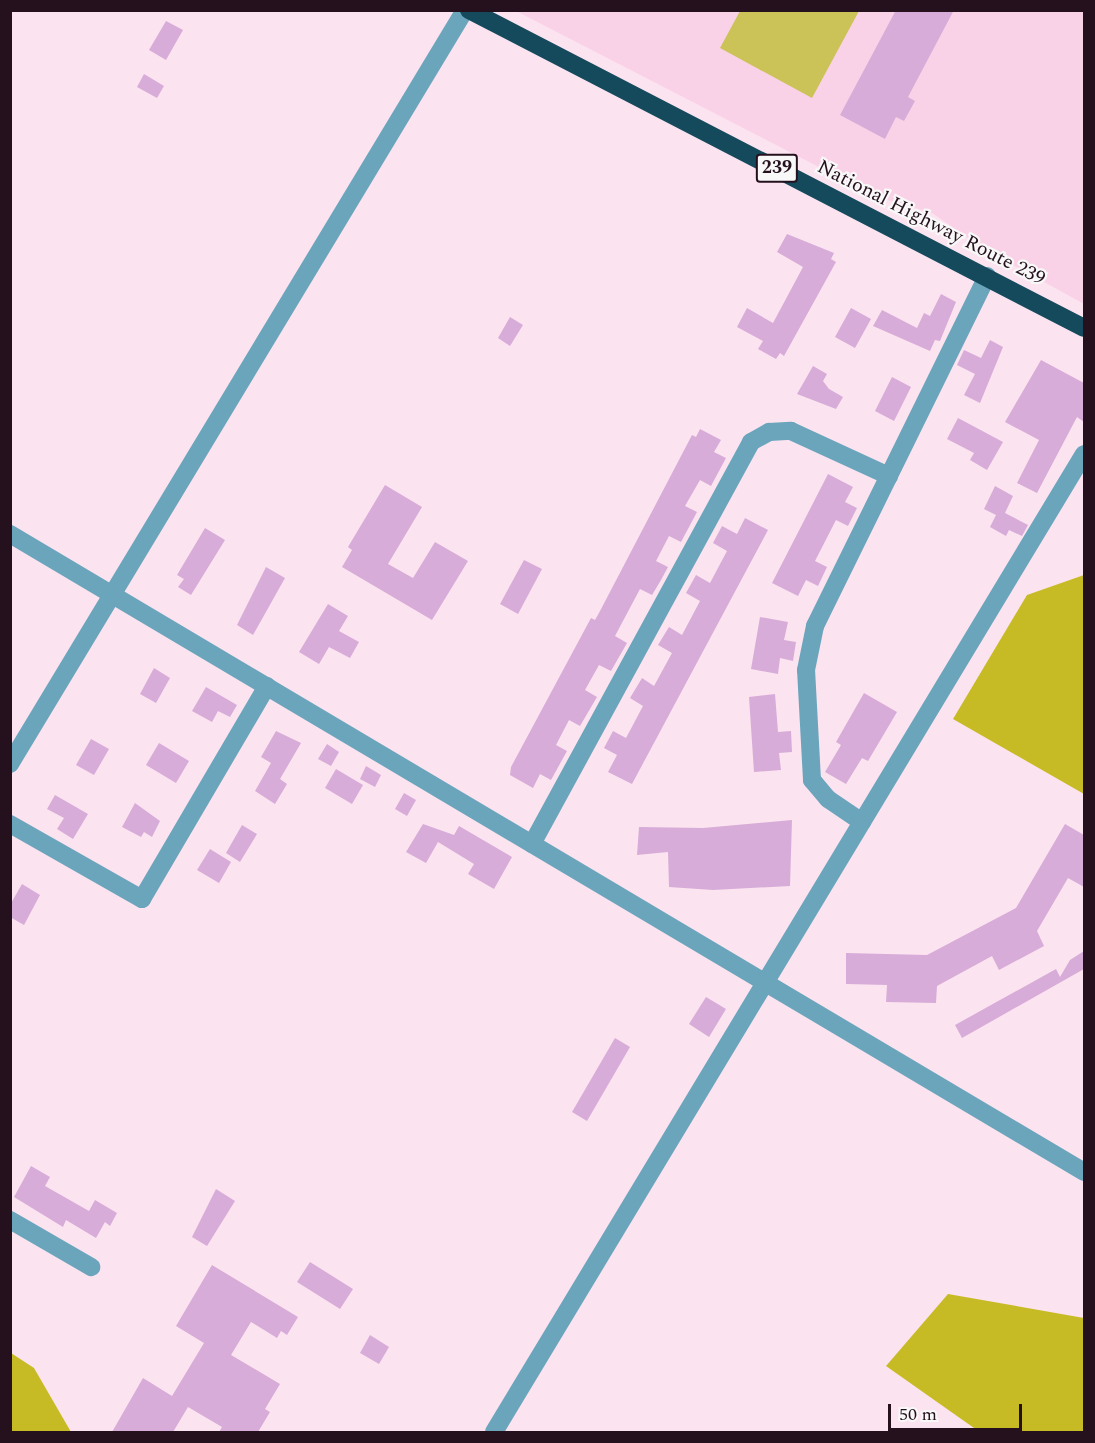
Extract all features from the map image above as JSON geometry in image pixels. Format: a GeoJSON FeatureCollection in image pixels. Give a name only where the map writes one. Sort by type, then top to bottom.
{"type":"FeatureCollection","features":[{"type":"Feature","properties":{"kind":"highway","name":"National Highway Route 239"},"geometry":{"type":"LineString","coordinates":[[467,10],[1084,328]]}},
{"type":"Feature","properties":{"kind":"street"},"geometry":{"type":"LineString","coordinates":[[10,764],[467,10]]}},
{"type":"Feature","properties":{"kind":"street"},"geometry":{"type":"LineString","coordinates":[[862,822],[828,799],[812,780],[806,670],[816,626],[987,276]]}},
{"type":"Feature","properties":{"kind":"street"},"geometry":{"type":"LineString","coordinates":[[532,843],[751,442],[769,432],[791,431],[889,476]]}},
{"type":"Feature","properties":{"kind":"street"},"geometry":{"type":"LineString","coordinates":[[494,1432],[1084,454]]}},
{"type":"Feature","properties":{"kind":"street"},"geometry":{"type":"LineString","coordinates":[[10,534],[766,980],[1084,1172]]}},
{"type":"Feature","properties":{"kind":"street"},"geometry":{"type":"LineString","coordinates":[[10,825],[142,899],[267,686]]}},
{"type":"Feature","properties":{"kind":"street"},"geometry":{"type":"LineString","coordinates":[[10,1220],[91,1267]]}},
{"type":"Feature","properties":{"kind":"shaded area"},"geometry":{"type":"Polygon","coordinates":[[[516,11],[1084,11],[1084,304],[984,249],[932,213],[877,197],[516,11]]]}},
{"type":"Feature","properties":{"kind":"shaded area"},"geometry":{"type":"Polygon","coordinates":[[[740,11],[859,11],[812,98],[720,48],[740,11]]]}},
{"type":"Feature","properties":{"kind":"shaded area"},"geometry":{"type":"Polygon","coordinates":[[[1084,575],[1084,794],[953,719],[1027,595],[1084,575]]]}},
{"type":"Feature","properties":{"kind":"shaded area"},"geometry":{"type":"Polygon","coordinates":[[[948,1294],[1084,1318],[1084,1432],[972,1432],[974,1428],[886,1366],[948,1294]]]}},
{"type":"Feature","properties":{"kind":"shaded area"},"geometry":{"type":"Polygon","coordinates":[[[11,1353],[34,1368],[71,1432],[11,1432],[11,1353]]]}},
{"type":"Feature","properties":{"kind":"building"},"geometry":{"type":"Polygon","coordinates":[[[896,10],[954,10],[908,97],[915,101],[904,121],[896,117],[885,139],[840,115],[896,10]]]}},
{"type":"Feature","properties":{"kind":"building"},"geometry":{"type":"Polygon","coordinates":[[[166,21],[183,30],[166,60],[149,50],[166,21]]]}},
{"type":"Feature","properties":{"kind":"building"},"geometry":{"type":"Polygon","coordinates":[[[144,74],[164,86],[157,98],[137,87],[144,74]]]}},
{"type":"Feature","properties":{"kind":"building"},"geometry":{"type":"Polygon","coordinates":[[[787,234],[834,253],[831,259],[836,262],[784,356],[780,353],[776,359],[758,349],[763,341],[737,327],[747,308],[773,323],[803,267],[777,252],[787,234]]]}},
{"type":"Feature","properties":{"kind":"building"},"geometry":{"type":"Polygon","coordinates":[[[941,294],[956,302],[940,341],[935,340],[930,351],[873,326],[882,310],[917,328],[924,313],[930,316],[941,294]]]}},
{"type":"Feature","properties":{"kind":"building"},"geometry":{"type":"Polygon","coordinates":[[[851,308],[871,319],[855,348],[835,337],[851,308]]]}},
{"type":"Feature","properties":{"kind":"building"},"geometry":{"type":"Polygon","coordinates":[[[510,317],[523,325],[510,346],[498,338],[510,317]]]}},
{"type":"Feature","properties":{"kind":"building"},"geometry":{"type":"Polygon","coordinates":[[[990,340],[1003,347],[980,403],[964,395],[975,374],[957,365],[964,350],[981,358],[990,340]]]}},
{"type":"Feature","properties":{"kind":"building"},"geometry":{"type":"Polygon","coordinates":[[[1041,360],[1084,383],[1084,422],[1077,417],[1037,493],[1017,483],[1039,440],[1005,422],[1041,360]]]}},
{"type":"Feature","properties":{"kind":"building"},"geometry":{"type":"Polygon","coordinates":[[[813,366],[827,374],[823,381],[829,389],[843,397],[836,409],[797,394],[813,366]]]}},
{"type":"Feature","properties":{"kind":"building"},"geometry":{"type":"Polygon","coordinates":[[[892,377],[911,387],[894,421],[875,411],[892,377]]]}},
{"type":"Feature","properties":{"kind":"building"},"geometry":{"type":"Polygon","coordinates":[[[958,418],[1003,442],[987,470],[970,460],[974,453],[947,439],[958,418]]]}},
{"type":"Feature","properties":{"kind":"building"},"geometry":{"type":"Polygon","coordinates":[[[700,429],[721,440],[714,452],[726,458],[711,486],[700,480],[685,506],[697,512],[681,542],[669,536],[656,561],[668,567],[652,595],[640,589],[615,636],[627,643],[611,671],[599,665],[585,690],[597,697],[580,726],[569,720],[556,745],[567,751],[551,780],[540,774],[533,788],[510,775],[511,767],[591,618],[595,620],[600,611],[692,435],[696,437],[700,429]]]}},
{"type":"Feature","properties":{"kind":"building"},"geometry":{"type":"Polygon","coordinates":[[[828,474],[853,487],[845,502],[857,508],[848,526],[836,520],[815,561],[827,567],[818,586],[806,580],[798,596],[772,583],[828,474]]]}},
{"type":"Feature","properties":{"kind":"building"},"geometry":{"type":"Polygon","coordinates":[[[385,485],[422,507],[388,564],[413,578],[435,542],[468,561],[432,620],[342,567],[352,550],[348,547],[385,485]]]}},
{"type":"Feature","properties":{"kind":"building"},"geometry":{"type":"Polygon","coordinates":[[[995,486],[1013,496],[1005,513],[1028,525],[1022,536],[1009,530],[1006,536],[990,527],[996,515],[984,509],[995,486]]]}},
{"type":"Feature","properties":{"kind":"building"},"geometry":{"type":"Polygon","coordinates":[[[745,518],[768,530],[632,784],[608,772],[617,755],[604,748],[613,731],[626,738],[643,706],[630,698],[642,678],[654,686],[672,653],[658,645],[669,627],[682,635],[700,601],[686,593],[696,575],[710,583],[727,551],[713,543],[722,526],[737,534],[745,518]]]}},
{"type":"Feature","properties":{"kind":"building"},"geometry":{"type":"Polygon","coordinates":[[[205,528],[225,540],[191,595],[178,587],[184,579],[177,575],[205,528]]]}},
{"type":"Feature","properties":{"kind":"building"},"geometry":{"type":"Polygon","coordinates":[[[524,560],[542,569],[518,614],[500,604],[524,560]]]}},
{"type":"Feature","properties":{"kind":"building"},"geometry":{"type":"Polygon","coordinates":[[[266,567],[285,578],[253,635],[237,625],[266,567]]]}},
{"type":"Feature","properties":{"kind":"building"},"geometry":{"type":"Polygon","coordinates":[[[328,604],[348,616],[339,631],[359,642],[350,658],[329,647],[319,664],[299,652],[328,604]]]}},
{"type":"Feature","properties":{"kind":"building"},"geometry":{"type":"Polygon","coordinates":[[[760,617],[788,622],[784,640],[796,642],[793,661],[780,658],[778,674],[751,669],[760,617]]]}},
{"type":"Feature","properties":{"kind":"building"},"geometry":{"type":"Polygon","coordinates":[[[154,668],[170,678],[156,703],[140,694],[154,668]]]}},
{"type":"Feature","properties":{"kind":"building"},"geometry":{"type":"Polygon","coordinates":[[[206,687],[237,705],[230,717],[218,711],[212,722],[192,711],[206,687]]]}},
{"type":"Feature","properties":{"kind":"building"},"geometry":{"type":"Polygon","coordinates":[[[864,693],[897,712],[868,761],[862,758],[846,784],[825,772],[841,745],[836,742],[864,693]]]}},
{"type":"Feature","properties":{"kind":"building"},"geometry":{"type":"Polygon","coordinates":[[[775,694],[778,732],[791,731],[792,752],[779,753],[781,770],[754,772],[749,697],[775,694]]]}},
{"type":"Feature","properties":{"kind":"building"},"geometry":{"type":"Polygon","coordinates":[[[276,731],[301,743],[280,779],[287,784],[275,804],[255,791],[271,763],[261,757],[276,731]]]}},
{"type":"Feature","properties":{"kind":"building"},"geometry":{"type":"Polygon","coordinates":[[[91,739],[109,749],[94,775],[76,765],[91,739]]]}},
{"type":"Feature","properties":{"kind":"building"},"geometry":{"type":"Polygon","coordinates":[[[159,743],[189,761],[176,783],[146,765],[159,743]]]}},
{"type":"Feature","properties":{"kind":"building"},"geometry":{"type":"Polygon","coordinates":[[[327,744],[339,752],[331,766],[318,759],[327,744]]]}},
{"type":"Feature","properties":{"kind":"building"},"geometry":{"type":"Polygon","coordinates":[[[366,766],[381,775],[375,787],[360,779],[366,766]]]}},
{"type":"Feature","properties":{"kind":"building"},"geometry":{"type":"Polygon","coordinates":[[[336,769],[363,785],[352,804],[325,788],[336,769]]]}},
{"type":"Feature","properties":{"kind":"building"},"geometry":{"type":"Polygon","coordinates":[[[404,793],[416,800],[407,816],[395,809],[404,793]]]}},
{"type":"Feature","properties":{"kind":"building"},"geometry":{"type":"Polygon","coordinates":[[[55,795],[88,814],[73,839],[57,829],[64,818],[47,809],[55,795]]]}},
{"type":"Feature","properties":{"kind":"building"},"geometry":{"type":"Polygon","coordinates":[[[135,803],[160,821],[152,837],[144,832],[141,837],[122,827],[135,803]]]}},
{"type":"Feature","properties":{"kind":"building"},"geometry":{"type":"Polygon","coordinates":[[[792,820],[790,886],[713,890],[669,887],[668,852],[637,855],[639,827],[703,828],[792,820]]]}},
{"type":"Feature","properties":{"kind":"building"},"geometry":{"type":"Polygon","coordinates":[[[423,824],[454,835],[459,826],[512,857],[494,889],[468,874],[474,864],[438,842],[426,863],[406,852],[423,824]]]}},
{"type":"Feature","properties":{"kind":"building"},"geometry":{"type":"Polygon","coordinates":[[[1065,824],[1084,835],[1084,887],[1068,878],[1037,931],[1044,946],[999,970],[992,956],[937,986],[936,1003],[886,1002],[887,985],[846,984],[846,953],[927,955],[1016,908],[1065,824]]]}},
{"type":"Feature","properties":{"kind":"building"},"geometry":{"type":"Polygon","coordinates":[[[242,825],[257,834],[240,862],[226,853],[242,825]]]}},
{"type":"Feature","properties":{"kind":"building"},"geometry":{"type":"Polygon","coordinates":[[[210,849],[231,862],[219,883],[197,870],[210,849]]]}},
{"type":"Feature","properties":{"kind":"building"},"geometry":{"type":"Polygon","coordinates":[[[22,884],[40,895],[24,925],[10,917],[10,905],[22,884]]]}},
{"type":"Feature","properties":{"kind":"building"},"geometry":{"type":"Polygon","coordinates":[[[1084,951],[1084,969],[962,1038],[955,1025],[1056,969],[1060,977],[1070,960],[1084,951]]]}},
{"type":"Feature","properties":{"kind":"building"},"geometry":{"type":"Polygon","coordinates":[[[706,997],[726,1009],[709,1037],[689,1024],[706,997]]]}},
{"type":"Feature","properties":{"kind":"building"},"geometry":{"type":"Polygon","coordinates":[[[615,1038],[630,1047],[587,1121],[572,1112],[615,1038]]]}},
{"type":"Feature","properties":{"kind":"building"},"geometry":{"type":"Polygon","coordinates":[[[31,1166],[50,1177],[45,1186],[89,1211],[95,1200],[117,1213],[110,1226],[105,1222],[96,1238],[66,1220],[63,1227],[14,1197],[31,1166]]]}},
{"type":"Feature","properties":{"kind":"building"},"geometry":{"type":"Polygon","coordinates":[[[216,1189],[235,1201],[207,1246],[192,1237],[216,1189]]]}},
{"type":"Feature","properties":{"kind":"building"},"geometry":{"type":"Polygon","coordinates":[[[310,1262],[353,1289],[340,1309],[297,1282],[310,1262]]]}},
{"type":"Feature","properties":{"kind":"building"},"geometry":{"type":"Polygon","coordinates":[[[212,1265],[298,1317],[287,1335],[281,1331],[277,1338],[251,1322],[231,1355],[280,1384],[265,1409],[270,1412],[258,1432],[219,1432],[222,1427],[188,1407],[173,1432],[112,1432],[143,1378],[172,1396],[204,1343],[176,1326],[212,1265]]]}},
{"type":"Feature","properties":{"kind":"building"},"geometry":{"type":"Polygon","coordinates":[[[370,1335],[389,1347],[379,1364],[360,1353],[370,1335]]]}}]}
